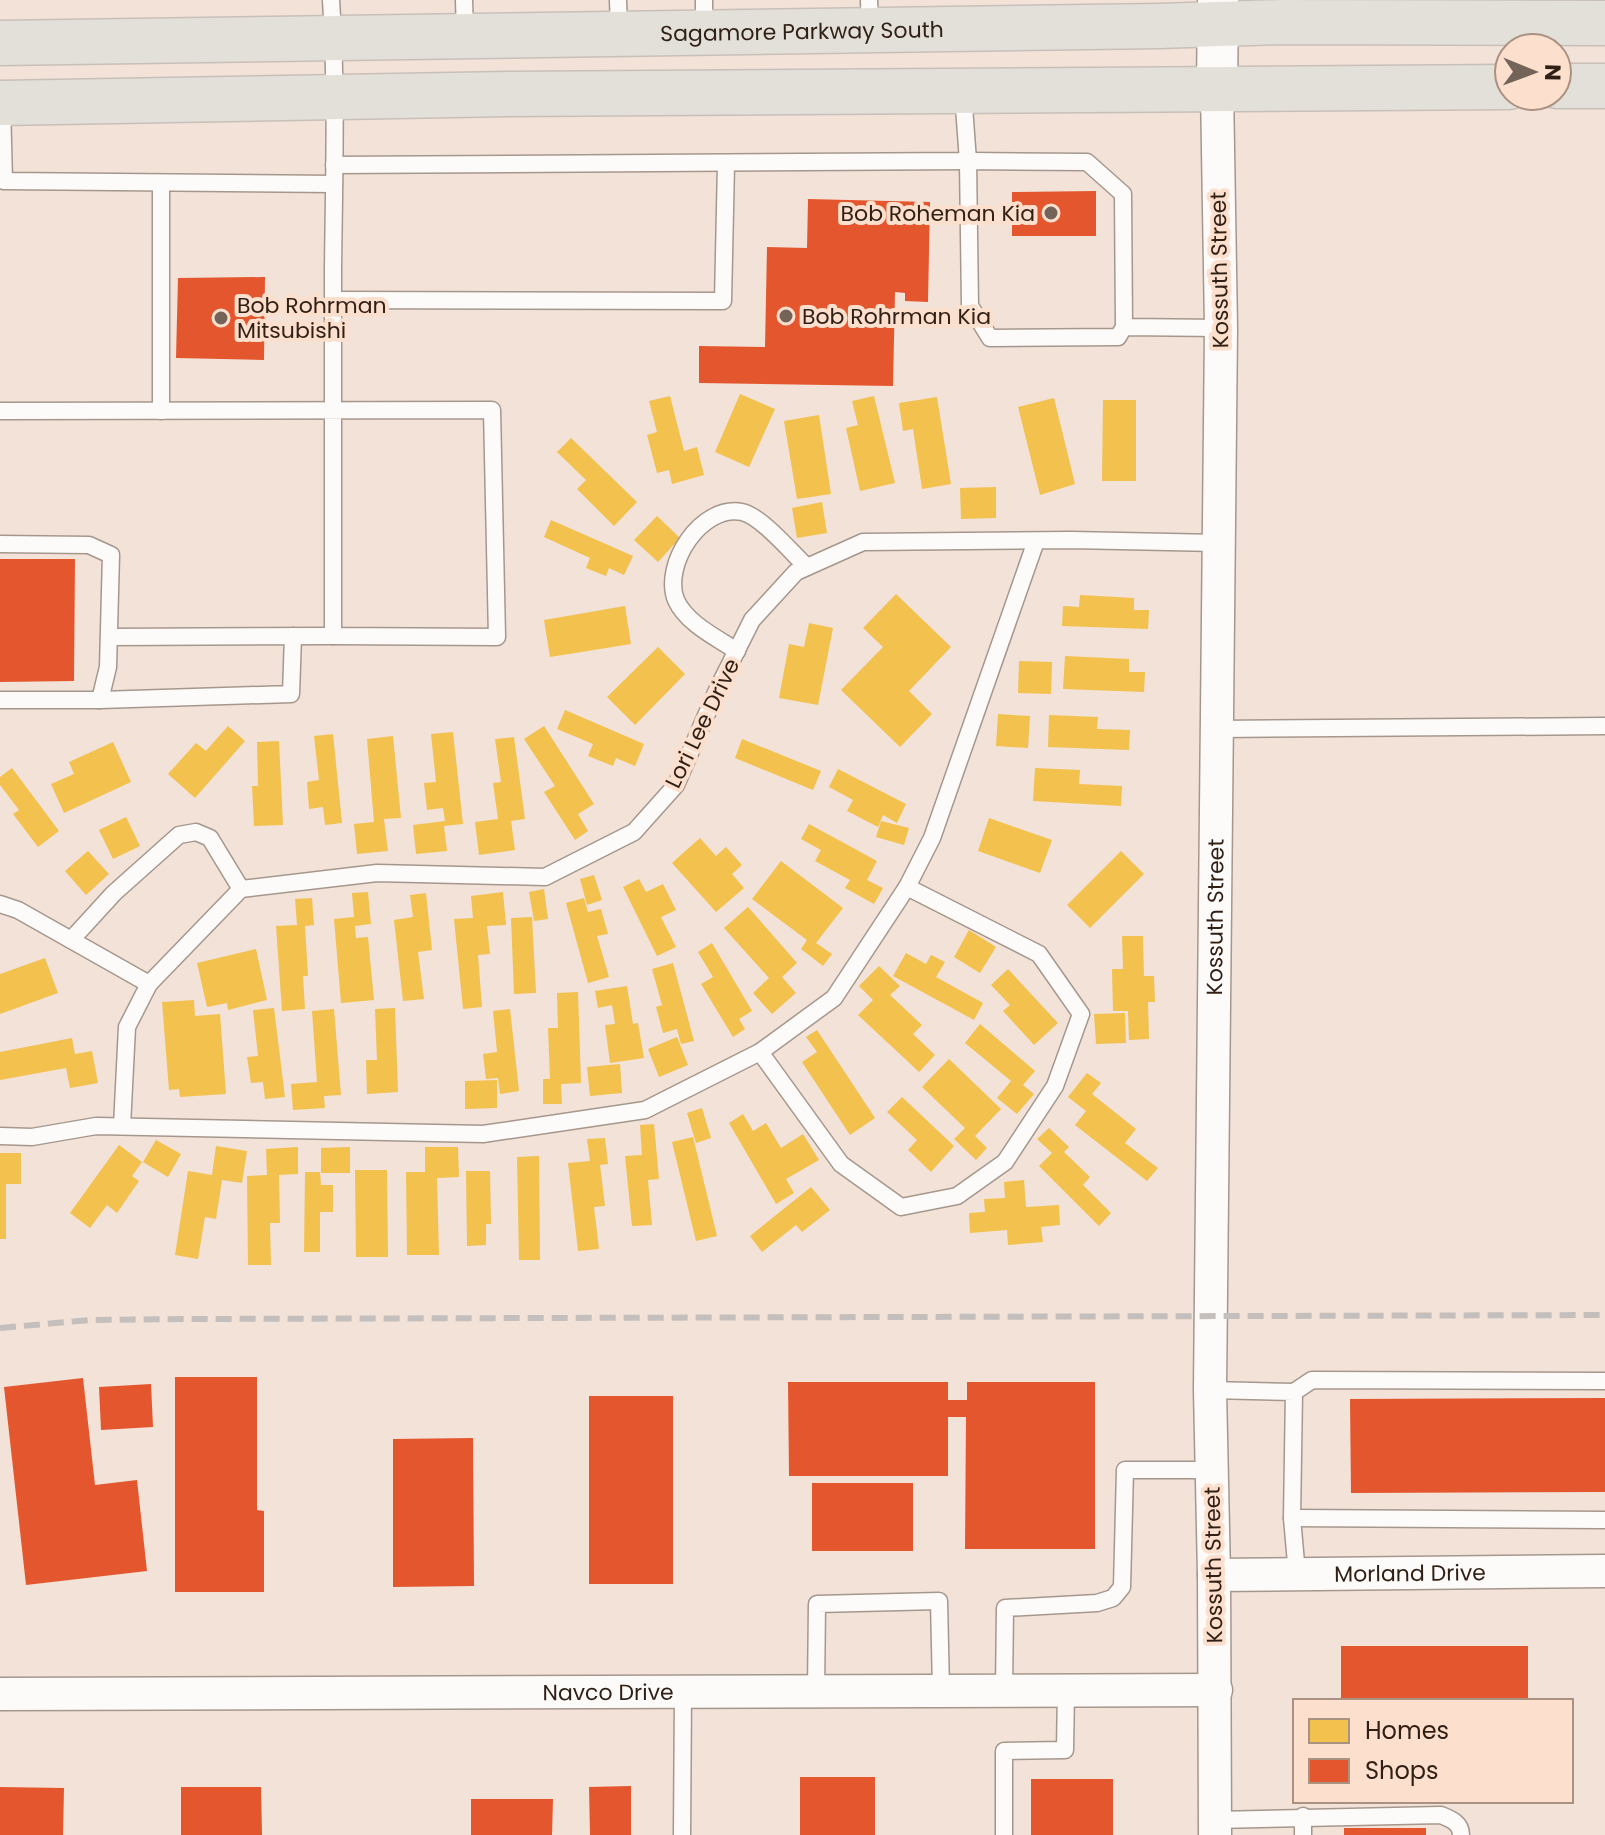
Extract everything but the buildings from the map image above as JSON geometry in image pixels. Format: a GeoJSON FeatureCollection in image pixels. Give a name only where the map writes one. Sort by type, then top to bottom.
{"type":"FeatureCollection","features":[{"type":"Feature","properties":{"kind":"main road","name":"Sagamore Parkway South"},"geometry":{"type":"LineString","coordinates":[[0,43],[332,19],[870,15],[974,22],[1218,11],[1577,19]]}},
{"type":"Feature","properties":{"kind":"main road"},"geometry":{"type":"LineString","coordinates":[[1573,86],[1605,86]]}},
{"type":"Feature","properties":{"kind":"main road"},"geometry":{"type":"LineString","coordinates":[[1,103],[334,97],[1493,87]]}},
{"type":"Feature","properties":{"kind":"street","name":"Kossuth Street"},"geometry":{"type":"LineString","coordinates":[[1215,1827],[1216,1690],[1210,1390],[1221,328],[1218,11]]}},
{"type":"Feature","properties":{"kind":"street","name":"Morland Drive"},"geometry":{"type":"LineString","coordinates":[[1214,1575],[1605,1571]]}},
{"type":"Feature","properties":{"kind":"street","name":"Navco Drive"},"geometry":{"type":"LineString","coordinates":[[0,1694],[1216,1690]]}},
{"type":"Feature","properties":{"kind":"lane"},"geometry":{"type":"LineString","coordinates":[[332,19],[333,636]]}},
{"type":"Feature","properties":{"kind":"lane"},"geometry":{"type":"LineString","coordinates":[[334,165],[968,161],[1087,162],[1123,194],[1124,327],[1118,337],[990,338],[970,306],[968,161],[962,91]]}},
{"type":"Feature","properties":{"kind":"lane"},"geometry":{"type":"LineString","coordinates":[[1,103],[2,181],[334,184]]}},
{"type":"Feature","properties":{"kind":"lane"},"geometry":{"type":"LineString","coordinates":[[333,300],[723,301],[726,164]]}},
{"type":"Feature","properties":{"kind":"lane"},"geometry":{"type":"LineString","coordinates":[[161,183],[161,411]]}},
{"type":"Feature","properties":{"kind":"lane"},"geometry":{"type":"LineString","coordinates":[[1124,327],[1221,328]]}},
{"type":"Feature","properties":{"kind":"lane"},"geometry":{"type":"LineString","coordinates":[[0,411],[492,410],[497,637],[109,637]]}},
{"type":"Feature","properties":{"kind":"lane"},"geometry":{"type":"LineString","coordinates":[[737,651],[691,620],[678,604],[671,585],[679,558],[699,526],[721,513],[745,512],[807,567]]}},
{"type":"Feature","properties":{"kind":"lane"},"geometry":{"type":"LineString","coordinates":[[0,1136],[32,1137],[96,1126],[483,1134],[645,1110],[760,1052],[834,998],[907,887],[932,838],[1036,541]]}},
{"type":"Feature","properties":{"kind":"lane","name":"Lori Lee Drive"},"geometry":{"type":"LineString","coordinates":[[241,889],[377,873],[545,877],[634,832],[676,785],[752,620],[796,572],[863,542],[1218,543]]}},
{"type":"Feature","properties":{"kind":"lane"},"geometry":{"type":"LineString","coordinates":[[0,544],[89,545],[111,555],[108,667],[100,700]]}},
{"type":"Feature","properties":{"kind":"lane"},"geometry":{"type":"LineString","coordinates":[[0,700],[291,694],[293,636]]}},
{"type":"Feature","properties":{"kind":"lane"},"geometry":{"type":"LineString","coordinates":[[1217,729],[1605,726]]}},
{"type":"Feature","properties":{"kind":"lane"},"geometry":{"type":"LineString","coordinates":[[71,940],[114,893],[179,835],[196,832],[210,838],[241,889],[149,984],[127,1027],[122,1126]]}},
{"type":"Feature","properties":{"kind":"lane"},"geometry":{"type":"LineString","coordinates":[[760,1052],[841,1164],[901,1207],[957,1196],[1005,1162],[1055,1086],[1081,1014],[1039,954],[907,887]]}},
{"type":"Feature","properties":{"kind":"lane"},"geometry":{"type":"LineString","coordinates":[[0,904],[18,910],[149,984]]}},
{"type":"Feature","properties":{"kind":"lane"},"geometry":{"type":"LineString","coordinates":[[1210,1390],[1294,1392],[1312,1380],[1605,1381]]}},
{"type":"Feature","properties":{"kind":"lane"},"geometry":{"type":"LineString","coordinates":[[1294,1392],[1292,1518],[1297,1574]]}},
{"type":"Feature","properties":{"kind":"lane"},"geometry":{"type":"LineString","coordinates":[[1004,1690],[1005,1608],[1097,1603],[1113,1598],[1122,1587],[1125,1470],[1211,1470]]}},
{"type":"Feature","properties":{"kind":"lane"},"geometry":{"type":"LineString","coordinates":[[1292,1518],[1605,1520]]}},
{"type":"Feature","properties":{"kind":"lane"},"geometry":{"type":"LineString","coordinates":[[816,1691],[817,1604],[939,1601],[941,1690]]}},
{"type":"Feature","properties":{"kind":"lane"},"geometry":{"type":"LineString","coordinates":[[1004,1835],[1004,1751],[1065,1750],[1066,1690]]}},
{"type":"Feature","properties":{"kind":"lane"},"geometry":{"type":"LineString","coordinates":[[682,1835],[683,1691]]}},
{"type":"Feature","properties":{"kind":"lane"},"geometry":{"type":"LineString","coordinates":[[1215,1827],[1303,1816],[1441,1815],[1454,1821],[1461,1829],[1461,1835]]}},
{"type":"Feature","properties":{"kind":"lane"},"geometry":{"type":"LineString","coordinates":[[1303,1816],[1303,1835]]}},
{"type":"Feature","properties":{"kind":"railway"},"geometry":{"type":"LineString","coordinates":[[0,1328],[90,1320],[192,1319],[1605,1315]]}},
{"type":"Feature","properties":{"kind":"place","name":"Bob Roheman Kia"},"geometry":{"type":"Point","coordinates":[1051,213]}},
{"type":"Feature","properties":{"kind":"place","name":"Bob Rohrman Kia"},"geometry":{"type":"Point","coordinates":[786,316]}},
{"type":"Feature","properties":{"kind":"place","name":"Bob Rohrman Mitsubishi"},"geometry":{"type":"Point","coordinates":[221,318]}}]}
